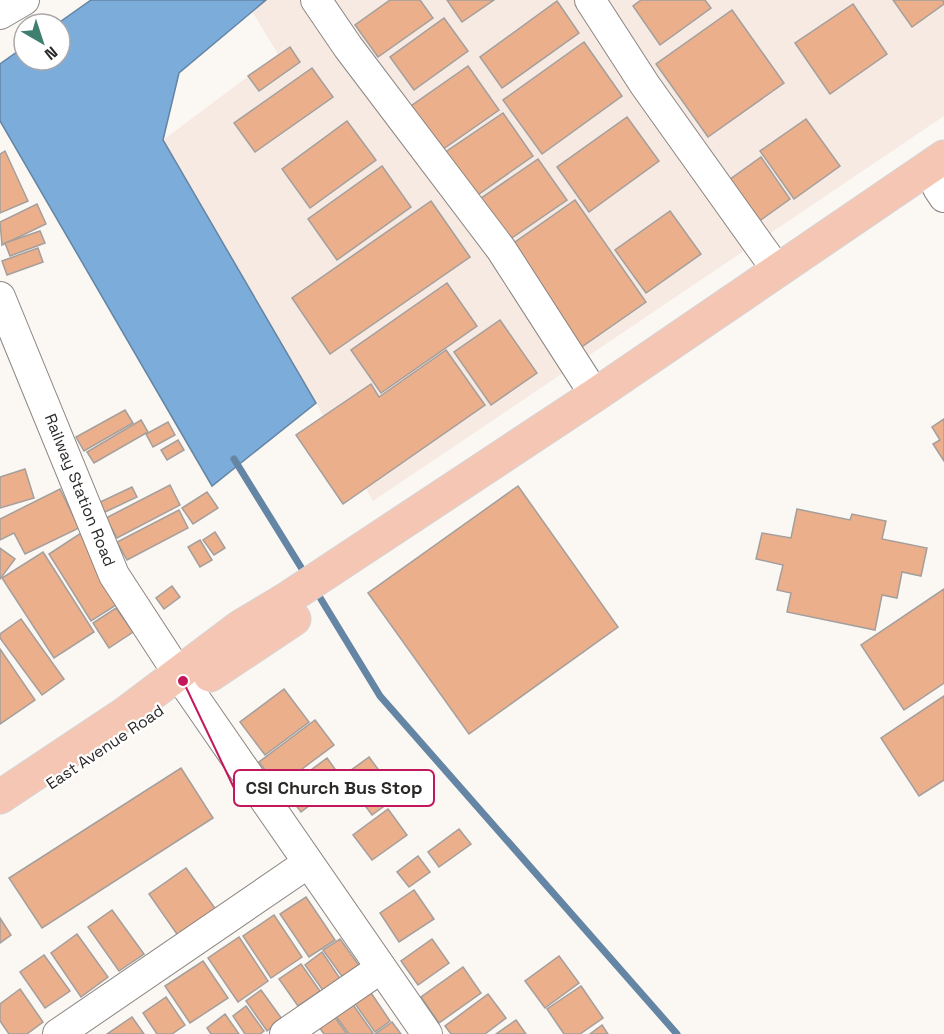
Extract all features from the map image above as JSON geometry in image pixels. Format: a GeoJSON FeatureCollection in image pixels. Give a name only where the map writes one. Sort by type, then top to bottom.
{"type":"FeatureCollection","features":[{"type":"Feature","properties":{"kind":"main road"},"geometry":{"type":"LineString","coordinates":[[358,564],[595,395],[777,270],[939,179]]}},
{"type":"Feature","properties":{"kind":"main road"},"geometry":{"type":"LineString","coordinates":[[358,564],[606,412],[939,179]]}},
{"type":"Feature","properties":{"kind":"main road","name":"East Avenue Road"},"geometry":{"type":"LineString","coordinates":[[0,797],[126,713],[183,681],[358,564]]}},
{"type":"Feature","properties":{"kind":"main road","name":"East Avenue Road"},"geometry":{"type":"LineString","coordinates":[[0,818],[145,722],[183,681]]}},
{"type":"Feature","properties":{"kind":"street"},"geometry":{"type":"LineString","coordinates":[[0,14],[24,0]]}},
{"type":"Feature","properties":{"kind":"street"},"geometry":{"type":"LineString","coordinates":[[316,0],[348,47],[501,249],[595,395]]}},
{"type":"Feature","properties":{"kind":"street"},"geometry":{"type":"LineString","coordinates":[[590,0],[645,85],[777,270]]}},
{"type":"Feature","properties":{"kind":"street","name":"Railway Station Road"},"geometry":{"type":"LineString","coordinates":[[0,297],[114,575],[183,681],[427,1034]]}},
{"type":"Feature","properties":{"kind":"street"},"geometry":{"type":"LineString","coordinates":[[58,1034],[308,862]]}},
{"type":"Feature","properties":{"kind":"street"},"geometry":{"type":"LineString","coordinates":[[285,1034],[381,968]]}},
{"type":"Feature","properties":{"kind":"shaded area"},"geometry":{"type":"Polygon","coordinates":[[[245,0],[944,0],[944,116],[373,501],[163,140],[278,54],[245,0]]]}},
{"type":"Feature","properties":{"kind":"water"},"geometry":{"type":"Polygon","coordinates":[[[91,0],[266,0],[179,73],[163,140],[316,403],[212,486],[0,121],[0,64],[12,56],[12,72],[72,72],[72,13],[91,0]]]}},
{"type":"Feature","properties":{"kind":"building"},"geometry":{"type":"Polygon","coordinates":[[[390,0],[420,0],[433,18],[378,57],[355,25],[390,0]]]}},
{"type":"Feature","properties":{"kind":"building"},"geometry":{"type":"Polygon","coordinates":[[[447,0],[494,0],[462,22],[447,0]]]}},
{"type":"Feature","properties":{"kind":"building"},"geometry":{"type":"Polygon","coordinates":[[[641,0],[705,0],[711,8],[660,45],[633,6],[641,0]]]}},
{"type":"Feature","properties":{"kind":"building"},"geometry":{"type":"Polygon","coordinates":[[[893,0],[943,0],[944,4],[912,27],[893,0]]]}},
{"type":"Feature","properties":{"kind":"building"},"geometry":{"type":"Polygon","coordinates":[[[557,1],[579,33],[502,88],[480,57],[557,1]]]}},
{"type":"Feature","properties":{"kind":"building"},"geometry":{"type":"Polygon","coordinates":[[[853,4],[887,54],[830,94],[795,43],[853,4]]]}},
{"type":"Feature","properties":{"kind":"building"},"geometry":{"type":"Polygon","coordinates":[[[732,10],[784,83],[708,137],[656,64],[732,10]]]}},
{"type":"Feature","properties":{"kind":"building"},"geometry":{"type":"Polygon","coordinates":[[[444,18],[468,51],[414,90],[390,57],[444,18]]]}},
{"type":"Feature","properties":{"kind":"building"},"geometry":{"type":"Polygon","coordinates":[[[584,42],[622,96],[542,154],[503,100],[584,42]]]}},
{"type":"Feature","properties":{"kind":"building"},"geometry":{"type":"Polygon","coordinates":[[[290,47],[300,62],[259,91],[248,76],[290,47]]]}},
{"type":"Feature","properties":{"kind":"building"},"geometry":{"type":"Polygon","coordinates":[[[468,66],[499,110],[439,152],[408,108],[468,66]]]}},
{"type":"Feature","properties":{"kind":"building"},"geometry":{"type":"Polygon","coordinates":[[[312,68],[333,97],[255,152],[234,123],[312,68]]]}},
{"type":"Feature","properties":{"kind":"building"},"geometry":{"type":"Polygon","coordinates":[[[503,113],[533,156],[472,199],[441,155],[503,113]]]}},
{"type":"Feature","properties":{"kind":"building"},"geometry":{"type":"Polygon","coordinates":[[[627,117],[659,161],[589,212],[557,167],[627,117]]]}},
{"type":"Feature","properties":{"kind":"building"},"geometry":{"type":"Polygon","coordinates":[[[806,119],[840,166],[794,199],[760,151],[806,119]]]}},
{"type":"Feature","properties":{"kind":"building"},"geometry":{"type":"Polygon","coordinates":[[[347,121],[376,160],[310,208],[282,169],[347,121]]]}},
{"type":"Feature","properties":{"kind":"building"},"geometry":{"type":"Polygon","coordinates":[[[5,151],[28,201],[0,213],[0,154],[5,151]]]}},
{"type":"Feature","properties":{"kind":"building"},"geometry":{"type":"Polygon","coordinates":[[[761,157],[790,199],[758,222],[729,180],[761,157]]]}},
{"type":"Feature","properties":{"kind":"building"},"geometry":{"type":"Polygon","coordinates":[[[538,159],[567,200],[503,244],[474,203],[538,159]]]}},
{"type":"Feature","properties":{"kind":"building"},"geometry":{"type":"Polygon","coordinates":[[[382,166],[411,207],[337,260],[308,219],[382,166]]]}},
{"type":"Feature","properties":{"kind":"building"},"geometry":{"type":"Polygon","coordinates":[[[575,200],[646,302],[576,351],[505,249],[575,200]]]}},
{"type":"Feature","properties":{"kind":"building"},"geometry":{"type":"Polygon","coordinates":[[[431,201],[470,257],[330,354],[292,298],[431,201]]]}},
{"type":"Feature","properties":{"kind":"building"},"geometry":{"type":"Polygon","coordinates":[[[37,204],[46,224],[2,245],[0,222],[37,204]]]}},
{"type":"Feature","properties":{"kind":"building"},"geometry":{"type":"Polygon","coordinates":[[[670,211],[701,254],[646,293],[615,250],[670,211]]]}},
{"type":"Feature","properties":{"kind":"building"},"geometry":{"type":"Polygon","coordinates":[[[40,231],[45,243],[10,256],[5,243],[40,231]]]}},
{"type":"Feature","properties":{"kind":"building"},"geometry":{"type":"Polygon","coordinates":[[[38,248],[43,262],[7,275],[2,261],[38,248]]]}},
{"type":"Feature","properties":{"kind":"building"},"geometry":{"type":"Polygon","coordinates":[[[447,283],[477,326],[381,393],[351,350],[447,283]]]}},
{"type":"Feature","properties":{"kind":"building"},"geometry":{"type":"Polygon","coordinates":[[[500,320],[537,373],[491,405],[454,352],[500,320]]]}},
{"type":"Feature","properties":{"kind":"building"},"geometry":{"type":"Polygon","coordinates":[[[446,350],[485,405],[343,504],[296,435],[371,384],[379,397],[446,350]]]}},
{"type":"Feature","properties":{"kind":"building"},"geometry":{"type":"Polygon","coordinates":[[[125,410],[133,423],[84,451],[76,437],[125,410]]]}},
{"type":"Feature","properties":{"kind":"building"},"geometry":{"type":"Polygon","coordinates":[[[944,419],[944,461],[933,444],[940,440],[932,427],[944,419]]]}},
{"type":"Feature","properties":{"kind":"building"},"geometry":{"type":"Polygon","coordinates":[[[141,420],[148,432],[94,463],[87,452],[141,420]]]}},
{"type":"Feature","properties":{"kind":"building"},"geometry":{"type":"Polygon","coordinates":[[[168,422],[175,435],[153,447],[146,434],[168,422]]]}},
{"type":"Feature","properties":{"kind":"building"},"geometry":{"type":"Polygon","coordinates":[[[178,440],[184,450],[167,460],[161,450],[178,440]]]}},
{"type":"Feature","properties":{"kind":"building"},"geometry":{"type":"Polygon","coordinates":[[[25,469],[34,498],[0,508],[0,477],[25,469]]]}},
{"type":"Feature","properties":{"kind":"building"},"geometry":{"type":"Polygon","coordinates":[[[170,485],[180,505],[117,538],[106,518],[170,485]]]}},
{"type":"Feature","properties":{"kind":"building"},"geometry":{"type":"Polygon","coordinates":[[[518,486],[618,627],[469,734],[368,593],[518,486]]]}},
{"type":"Feature","properties":{"kind":"building"},"geometry":{"type":"Polygon","coordinates":[[[132,487],[137,497],[103,513],[98,503],[132,487]]]}},
{"type":"Feature","properties":{"kind":"building"},"geometry":{"type":"Polygon","coordinates":[[[60,489],[79,528],[25,554],[14,533],[0,540],[0,519],[60,489]]]}},
{"type":"Feature","properties":{"kind":"building"},"geometry":{"type":"Polygon","coordinates":[[[207,492],[218,508],[193,524],[182,508],[207,492]]]}},
{"type":"Feature","properties":{"kind":"building"},"geometry":{"type":"Polygon","coordinates":[[[797,509],[850,520],[852,514],[886,521],[882,539],[927,548],[921,576],[902,572],[897,598],[882,595],[875,630],[787,612],[791,593],[777,590],[783,565],[756,559],[762,533],[791,538],[797,509]]]}},
{"type":"Feature","properties":{"kind":"building"},"geometry":{"type":"Polygon","coordinates":[[[179,510],[188,528],[127,560],[117,542],[179,510]]]}},
{"type":"Feature","properties":{"kind":"building"},"geometry":{"type":"Polygon","coordinates":[[[215,532],[225,548],[214,555],[203,540],[215,532]]]}},
{"type":"Feature","properties":{"kind":"building"},"geometry":{"type":"Polygon","coordinates":[[[81,533],[124,600],[91,621],[49,554],[81,533]]]}},
{"type":"Feature","properties":{"kind":"building"},"geometry":{"type":"Polygon","coordinates":[[[200,540],[212,560],[200,567],[188,547],[200,540]]]}},
{"type":"Feature","properties":{"kind":"building"},"geometry":{"type":"Polygon","coordinates":[[[0,548],[15,559],[0,579],[0,548]]]}},
{"type":"Feature","properties":{"kind":"building"},"geometry":{"type":"Polygon","coordinates":[[[43,552],[94,632],[54,658],[2,578],[43,552]]]}},
{"type":"Feature","properties":{"kind":"building"},"geometry":{"type":"Polygon","coordinates":[[[172,586],[180,597],[164,609],[156,598],[172,586]]]}},
{"type":"Feature","properties":{"kind":"building"},"geometry":{"type":"Polygon","coordinates":[[[944,589],[944,683],[904,710],[861,645],[944,589]]]}},
{"type":"Feature","properties":{"kind":"building"},"geometry":{"type":"Polygon","coordinates":[[[116,608],[133,632],[109,648],[93,623],[116,608]]]}},
{"type":"Feature","properties":{"kind":"building"},"geometry":{"type":"Polygon","coordinates":[[[21,619],[64,679],[42,695],[0,638],[0,634],[21,619]]]}},
{"type":"Feature","properties":{"kind":"building"},"geometry":{"type":"Polygon","coordinates":[[[0,649],[35,700],[0,724],[0,649]]]}},
{"type":"Feature","properties":{"kind":"building"},"geometry":{"type":"Polygon","coordinates":[[[284,689],[309,722],[265,755],[240,722],[284,689]]]}},
{"type":"Feature","properties":{"kind":"building"},"geometry":{"type":"Polygon","coordinates":[[[944,696],[944,780],[919,796],[881,738],[944,696]]]}},
{"type":"Feature","properties":{"kind":"building"},"geometry":{"type":"Polygon","coordinates":[[[315,720],[334,745],[278,787],[259,762],[315,720]]]}},
{"type":"Feature","properties":{"kind":"building"},"geometry":{"type":"Polygon","coordinates":[[[369,757],[398,796],[372,815],[343,776],[369,757]]]}},
{"type":"Feature","properties":{"kind":"building"},"geometry":{"type":"Polygon","coordinates":[[[327,758],[343,780],[301,812],[284,790],[327,758]]]}},
{"type":"Feature","properties":{"kind":"building"},"geometry":{"type":"Polygon","coordinates":[[[181,768],[213,818],[42,928],[9,878],[181,768]]]}},
{"type":"Feature","properties":{"kind":"building"},"geometry":{"type":"Polygon","coordinates":[[[388,809],[407,835],[372,860],[353,835],[388,809]]]}},
{"type":"Feature","properties":{"kind":"building"},"geometry":{"type":"Polygon","coordinates":[[[459,829],[471,844],[439,867],[428,852],[459,829]]]}},
{"type":"Feature","properties":{"kind":"building"},"geometry":{"type":"Polygon","coordinates":[[[418,856],[430,872],[409,887],[397,872],[418,856]]]}},
{"type":"Feature","properties":{"kind":"building"},"geometry":{"type":"Polygon","coordinates":[[[186,868],[217,911],[179,937],[149,894],[186,868]]]}},
{"type":"Feature","properties":{"kind":"building"},"geometry":{"type":"Polygon","coordinates":[[[414,890],[434,919],[399,942],[380,913],[414,890]]]}},
{"type":"Feature","properties":{"kind":"building"},"geometry":{"type":"Polygon","coordinates":[[[306,897],[335,940],[309,957],[280,914],[306,897]]]}},
{"type":"Feature","properties":{"kind":"building"},"geometry":{"type":"Polygon","coordinates":[[[112,910],[144,954],[119,971],[88,927],[112,910]]]}},
{"type":"Feature","properties":{"kind":"building"},"geometry":{"type":"Polygon","coordinates":[[[274,915],[302,957],[271,978],[243,936],[274,915]]]}},
{"type":"Feature","properties":{"kind":"building"},"geometry":{"type":"Polygon","coordinates":[[[0,918],[11,935],[0,943],[0,918]]]}},
{"type":"Feature","properties":{"kind":"building"},"geometry":{"type":"Polygon","coordinates":[[[77,934],[108,977],[81,997],[51,953],[77,934]]]}},
{"type":"Feature","properties":{"kind":"building"},"geometry":{"type":"Polygon","coordinates":[[[239,937],[268,981],[238,1002],[208,958],[239,937]]]}},
{"type":"Feature","properties":{"kind":"building"},"geometry":{"type":"Polygon","coordinates":[[[340,939],[363,971],[346,982],[323,950],[340,939]]]}},
{"type":"Feature","properties":{"kind":"building"},"geometry":{"type":"Polygon","coordinates":[[[432,939],[449,963],[418,985],[401,961],[432,939]]]}},
{"type":"Feature","properties":{"kind":"building"},"geometry":{"type":"Polygon","coordinates":[[[322,952],[341,980],[324,992],[305,965],[322,952]]]}},
{"type":"Feature","properties":{"kind":"building"},"geometry":{"type":"Polygon","coordinates":[[[44,955],[70,991],[45,1008],[20,972],[44,955]]]}},
{"type":"Feature","properties":{"kind":"building"},"geometry":{"type":"Polygon","coordinates":[[[559,956],[579,983],[545,1008],[525,981],[559,956]]]}},
{"type":"Feature","properties":{"kind":"building"},"geometry":{"type":"Polygon","coordinates":[[[203,961],[228,998],[190,1023],[165,986],[203,961]]]}},
{"type":"Feature","properties":{"kind":"building"},"geometry":{"type":"Polygon","coordinates":[[[301,964],[320,991],[298,1006],[279,979],[301,964]]]}},
{"type":"Feature","properties":{"kind":"building"},"geometry":{"type":"Polygon","coordinates":[[[463,967],[481,993],[439,1023],[421,997],[463,967]]]}},
{"type":"Feature","properties":{"kind":"building"},"geometry":{"type":"Polygon","coordinates":[[[581,986],[603,1018],[580,1034],[564,1034],[547,1009],[581,986]]]}},
{"type":"Feature","properties":{"kind":"building"},"geometry":{"type":"Polygon","coordinates":[[[367,987],[390,1021],[375,1032],[351,998],[367,987]]]}},
{"type":"Feature","properties":{"kind":"building"},"geometry":{"type":"Polygon","coordinates":[[[20,989],[43,1022],[27,1034],[9,1034],[0,1021],[0,1004],[20,989]]]}},
{"type":"Feature","properties":{"kind":"building"},"geometry":{"type":"Polygon","coordinates":[[[261,990],[282,1019],[267,1031],[246,1001],[261,990]]]}},
{"type":"Feature","properties":{"kind":"building"},"geometry":{"type":"Polygon","coordinates":[[[488,994],[506,1018],[485,1034],[451,1034],[445,1026],[488,994]]]}},
{"type":"Feature","properties":{"kind":"building"},"geometry":{"type":"Polygon","coordinates":[[[166,997],[185,1025],[172,1034],[157,1034],[143,1013],[166,997]]]}},
{"type":"Feature","properties":{"kind":"building"},"geometry":{"type":"Polygon","coordinates":[[[349,999],[373,1033],[349,1034],[332,1011],[349,999]]]}},
{"type":"Feature","properties":{"kind":"building"},"geometry":{"type":"Polygon","coordinates":[[[246,1006],[264,1031],[260,1034],[245,1034],[233,1016],[246,1006]]]}},
{"type":"Feature","properties":{"kind":"building"},"geometry":{"type":"Polygon","coordinates":[[[331,1012],[347,1034],[324,1034],[316,1023],[331,1012]]]}},
{"type":"Feature","properties":{"kind":"building"},"geometry":{"type":"Polygon","coordinates":[[[225,1014],[239,1034],[211,1034],[207,1028],[225,1014]]]}},
{"type":"Feature","properties":{"kind":"building"},"geometry":{"type":"Polygon","coordinates":[[[132,1017],[144,1034],[107,1034],[132,1017]]]}},
{"type":"Feature","properties":{"kind":"building"},"geometry":{"type":"Polygon","coordinates":[[[516,1020],[526,1034],[496,1034],[516,1020]]]}},
{"type":"Feature","properties":{"kind":"building"},"geometry":{"type":"Polygon","coordinates":[[[392,1022],[401,1034],[375,1034],[392,1022]]]}},
{"type":"Feature","properties":{"kind":"building"},"geometry":{"type":"Polygon","coordinates":[[[602,1025],[608,1034],[590,1034],[602,1025]]]}},
{"type":"Feature","properties":{"kind":"waterway"},"geometry":{"type":"LineString","coordinates":[[234,459],[307,577]]}},
{"type":"Feature","properties":{"kind":"waterway"},"geometry":{"type":"LineString","coordinates":[[316,591],[380,696],[677,1034]]}},
{"type":"Feature","properties":{"kind":"place","name":"CSI Church Bus Stop"},"geometry":{"type":"Point","coordinates":[183,681]}}]}
